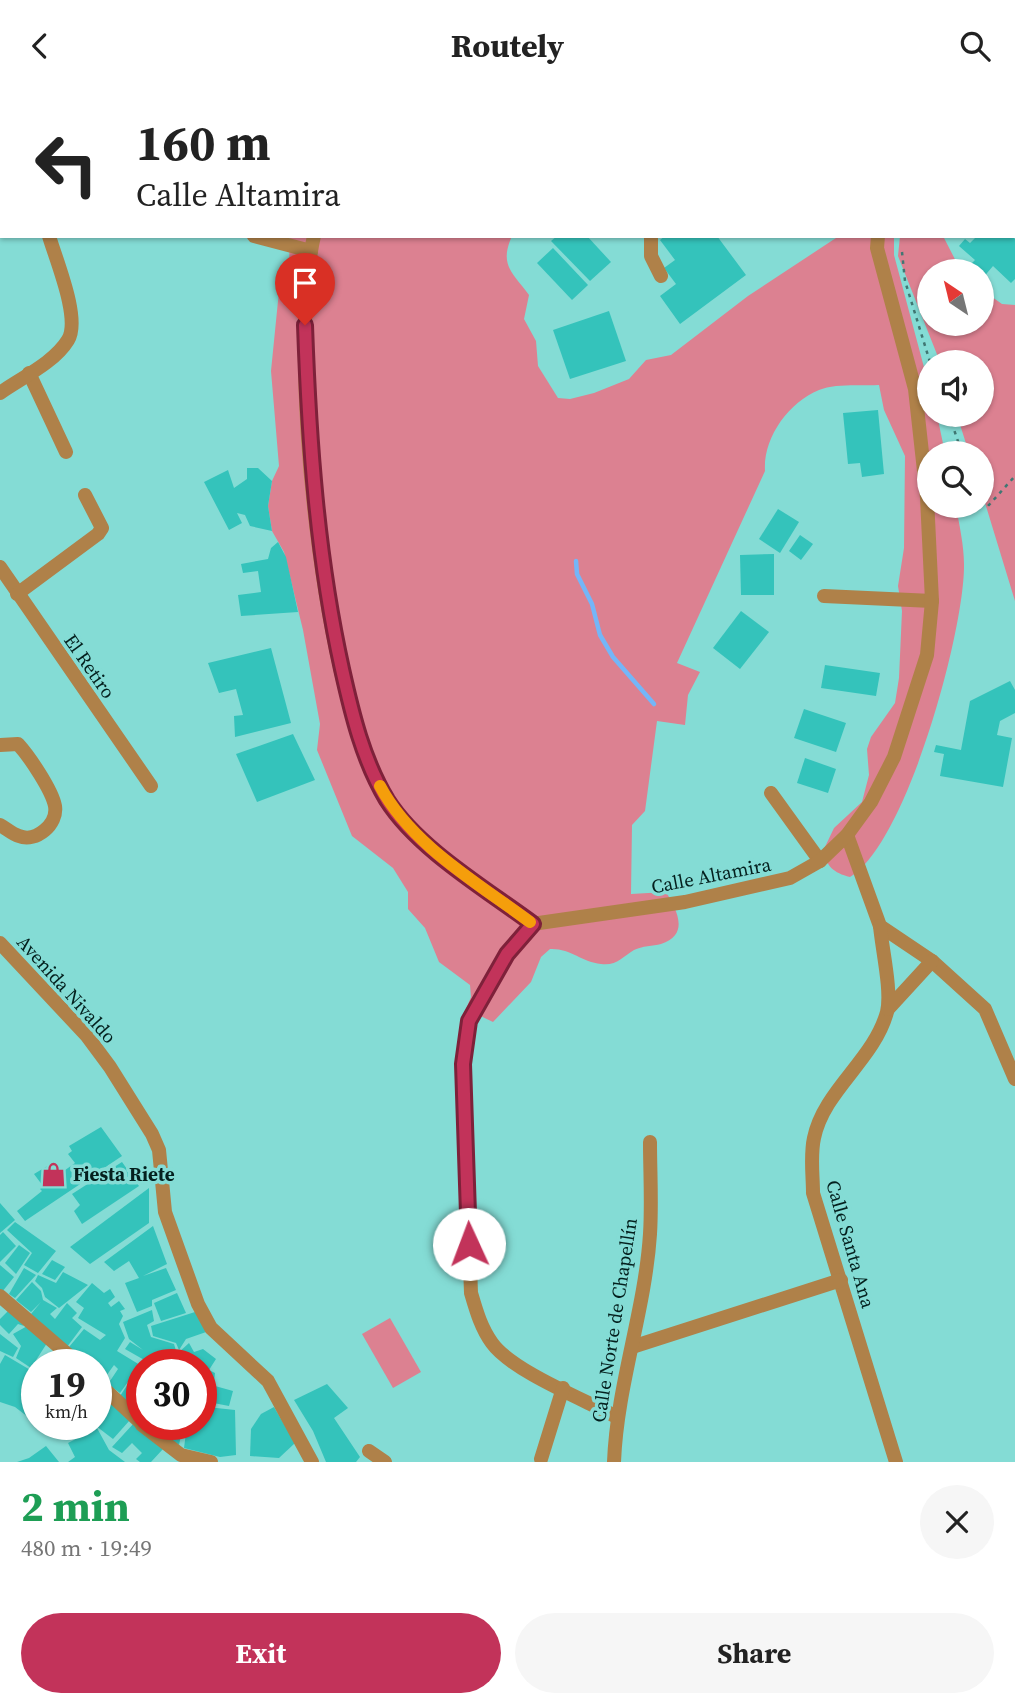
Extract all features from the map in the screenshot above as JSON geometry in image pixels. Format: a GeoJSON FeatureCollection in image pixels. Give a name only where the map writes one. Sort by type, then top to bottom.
{"type":"FeatureCollection","features":[{"type":"Feature","properties":{"kind":"street"},"geometry":{"type":"LineString","coordinates":[[0,393],[54,355],[72,332],[71,311],[50,238]]}},
{"type":"Feature","properties":{"kind":"street"},"geometry":{"type":"LineString","coordinates":[[271,238],[312,243],[305,325],[308,419],[316,509],[328,607],[366,760],[388,801],[429,846],[533,924],[507,954],[469,1021],[463,1064],[471,1293],[492,1344],[527,1371],[617,1417]]}},
{"type":"Feature","properties":{"kind":"street"},"geometry":{"type":"LineString","coordinates":[[651,238],[651,256],[661,276]]}},
{"type":"Feature","properties":{"kind":"street","name":"Calle Altamira"},"geometry":{"type":"LineString","coordinates":[[533,924],[685,902],[790,878],[820,860],[847,835],[871,802],[894,757],[927,655],[932,601],[927,498],[915,389],[877,248],[878,238]]}},
{"type":"Feature","properties":{"kind":"street"},"geometry":{"type":"LineString","coordinates":[[29,373],[66,452]]}},
{"type":"Feature","properties":{"kind":"street"},"geometry":{"type":"LineString","coordinates":[[17,594],[99,534],[102,528],[100,520],[85,495]]}},
{"type":"Feature","properties":{"kind":"street","name":"El Retiro"},"geometry":{"type":"LineString","coordinates":[[0,567],[151,786]]}},
{"type":"Feature","properties":{"kind":"street"},"geometry":{"type":"LineString","coordinates":[[824,596],[932,601]]}},
{"type":"Feature","properties":{"kind":"street"},"geometry":{"type":"LineString","coordinates":[[0,745],[18,744],[27,754],[55,804],[55,816],[47,830],[31,839],[18,836],[0,825]]}},
{"type":"Feature","properties":{"kind":"street"},"geometry":{"type":"LineString","coordinates":[[771,793],[820,860]]}},
{"type":"Feature","properties":{"kind":"street","name":"Calle Santa Ana"},"geometry":{"type":"LineString","coordinates":[[847,835],[880,926],[888,1009],[874,1042],[823,1112],[814,1138],[813,1193],[895,1462]]}},
{"type":"Feature","properties":{"kind":"street"},"geometry":{"type":"LineString","coordinates":[[880,926],[932,961],[985,1009],[1015,1079]]}},
{"type":"Feature","properties":{"kind":"street","name":"Avenida Nivaldo"},"geometry":{"type":"LineString","coordinates":[[0,943],[87,1036],[152,1134],[159,1150],[165,1212],[198,1304],[211,1328],[268,1381],[312,1462]]}},
{"type":"Feature","properties":{"kind":"street"},"geometry":{"type":"LineString","coordinates":[[888,1009],[932,961]]}},
{"type":"Feature","properties":{"kind":"street","name":"Calle Norte de Chapellín"},"geometry":{"type":"LineString","coordinates":[[614,1462],[617,1417],[632,1347],[650,1234],[650,1142]]}},
{"type":"Feature","properties":{"kind":"street"},"geometry":{"type":"LineString","coordinates":[[632,1347],[841,1280]]}},
{"type":"Feature","properties":{"kind":"street"},"geometry":{"type":"LineString","coordinates":[[0,1296],[61,1349]]}},
{"type":"Feature","properties":{"kind":"street"},"geometry":{"type":"LineString","coordinates":[[541,1459],[563,1388]]}},
{"type":"Feature","properties":{"kind":"street"},"geometry":{"type":"LineString","coordinates":[[112,1396],[126,1409]]}},
{"type":"Feature","properties":{"kind":"street"},"geometry":{"type":"LineString","coordinates":[[162,1440],[181,1455],[211,1462]]}},
{"type":"Feature","properties":{"kind":"street"},"geometry":{"type":"LineString","coordinates":[[369,1451],[384,1462]]}},
{"type":"Feature","properties":{"kind":"path"},"geometry":{"type":"LineString","coordinates":[[902,252],[905,281],[926,350]]}},
{"type":"Feature","properties":{"kind":"path"},"geometry":{"type":"LineString","coordinates":[[994,499],[1015,476]]}},
{"type":"Feature","properties":{"kind":"shaded area"},"geometry":{"type":"Polygon","coordinates":[[[247,238],[290,238],[249,240],[247,238]]]}},
{"type":"Feature","properties":{"kind":"shaded area"},"geometry":{"type":"Polygon","coordinates":[[[290,238],[511,238],[507,261],[509,268],[529,295],[524,319],[536,341],[538,366],[558,398],[570,399],[629,379],[646,360],[671,355],[748,296],[836,238],[894,238],[894,255],[919,350],[917,350],[917,427],[940,427],[942,441],[917,441],[917,518],[958,518],[964,564],[955,636],[929,733],[892,823],[871,856],[850,877],[831,868],[824,849],[834,828],[862,802],[869,775],[867,749],[871,737],[895,703],[899,678],[902,611],[898,586],[904,548],[905,456],[884,410],[879,385],[840,386],[819,390],[797,403],[780,423],[768,446],[765,471],[677,663],[700,672],[688,695],[685,725],[657,721],[645,811],[632,825],[631,894],[666,892],[677,914],[676,935],[661,944],[634,950],[607,964],[594,963],[564,951],[550,949],[541,957],[531,982],[493,1022],[466,1009],[471,997],[470,985],[439,962],[425,928],[408,909],[408,892],[393,868],[352,836],[317,750],[320,724],[303,630],[284,552],[272,531],[268,506],[272,481],[279,466],[271,371],[279,291],[288,289],[290,238]]]}},
{"type":"Feature","properties":{"kind":"shaded area"},"geometry":{"type":"Polygon","coordinates":[[[900,238],[944,238],[955,259],[917,259],[917,304],[898,256],[900,238]]]}},
{"type":"Feature","properties":{"kind":"shaded area"},"geometry":{"type":"Polygon","coordinates":[[[994,298],[1002,304],[1015,305],[1015,601],[990,518],[994,518],[994,441],[965,441],[961,427],[994,427],[994,350],[935,350],[930,336],[994,336],[994,298]]]}},
{"type":"Feature","properties":{"kind":"shaded area"},"geometry":{"type":"Polygon","coordinates":[[[390,1318],[421,1372],[393,1388],[362,1334],[390,1318]]]}},
{"type":"Feature","properties":{"kind":"building"},"geometry":{"type":"Polygon","coordinates":[[[555,238],[589,238],[611,262],[590,281],[551,241],[555,238]]]}},
{"type":"Feature","properties":{"kind":"building"},"geometry":{"type":"Polygon","coordinates":[[[718,238],[746,275],[680,324],[660,296],[676,284],[664,268],[675,260],[660,240],[718,238]]]}},
{"type":"Feature","properties":{"kind":"building"},"geometry":{"type":"Polygon","coordinates":[[[975,238],[1014,238],[1015,279],[1011,283],[994,267],[994,259],[974,259],[959,246],[965,239],[970,243],[975,238]]]}},
{"type":"Feature","properties":{"kind":"building"},"geometry":{"type":"Polygon","coordinates":[[[553,248],[588,285],[572,300],[537,263],[553,248]]]}},
{"type":"Feature","properties":{"kind":"building"},"geometry":{"type":"Polygon","coordinates":[[[609,311],[626,361],[570,379],[553,330],[609,311]]]}},
{"type":"Feature","properties":{"kind":"building"},"geometry":{"type":"Polygon","coordinates":[[[878,410],[884,474],[862,477],[860,463],[848,464],[843,413],[878,410]]]}},
{"type":"Feature","properties":{"kind":"building"},"geometry":{"type":"Polygon","coordinates":[[[247,468],[258,468],[272,481],[268,506],[272,531],[250,526],[245,515],[237,513],[242,523],[229,530],[204,482],[228,470],[234,488],[247,479],[247,468]]]}},
{"type":"Feature","properties":{"kind":"building"},"geometry":{"type":"Polygon","coordinates":[[[778,509],[799,522],[780,553],[759,539],[778,509]]]}},
{"type":"Feature","properties":{"kind":"building"},"geometry":{"type":"Polygon","coordinates":[[[800,535],[813,544],[801,560],[789,551],[800,535]]]}},
{"type":"Feature","properties":{"kind":"building"},"geometry":{"type":"Polygon","coordinates":[[[278,542],[286,557],[298,612],[241,616],[238,595],[261,592],[258,571],[243,573],[241,564],[268,559],[271,548],[278,542]]]}},
{"type":"Feature","properties":{"kind":"building"},"geometry":{"type":"Polygon","coordinates":[[[774,554],[774,595],[741,595],[740,555],[774,554]]]}},
{"type":"Feature","properties":{"kind":"building"},"geometry":{"type":"Polygon","coordinates":[[[741,611],[769,632],[740,669],[713,648],[741,611]]]}},
{"type":"Feature","properties":{"kind":"building"},"geometry":{"type":"Polygon","coordinates":[[[271,648],[291,723],[235,737],[234,716],[243,715],[236,689],[219,693],[208,663],[271,648]]]}},
{"type":"Feature","properties":{"kind":"building"},"geometry":{"type":"Polygon","coordinates":[[[825,665],[880,673],[876,696],[821,688],[825,665]]]}},
{"type":"Feature","properties":{"kind":"building"},"geometry":{"type":"Polygon","coordinates":[[[1010,681],[1015,690],[1015,713],[1000,721],[997,735],[1012,738],[1003,787],[940,776],[944,754],[934,752],[936,745],[961,750],[970,701],[1010,681]]]}},
{"type":"Feature","properties":{"kind":"building"},"geometry":{"type":"Polygon","coordinates":[[[804,709],[846,723],[836,752],[794,738],[804,709]]]}},
{"type":"Feature","properties":{"kind":"building"},"geometry":{"type":"Polygon","coordinates":[[[293,734],[315,780],[257,802],[236,754],[293,734]]]}},
{"type":"Feature","properties":{"kind":"building"},"geometry":{"type":"Polygon","coordinates":[[[805,758],[836,769],[828,793],[797,783],[805,758]]]}},
{"type":"Feature","properties":{"kind":"building"},"geometry":{"type":"Polygon","coordinates":[[[101,1127],[122,1156],[25,1221],[17,1211],[42,1191],[40,1189],[43,1186],[34,1174],[54,1162],[61,1173],[75,1163],[68,1154],[72,1151],[69,1146],[101,1127]]]}},
{"type":"Feature","properties":{"kind":"building"},"geometry":{"type":"Polygon","coordinates":[[[122,1162],[139,1186],[82,1224],[74,1211],[80,1205],[72,1194],[122,1162]]]}},
{"type":"Feature","properties":{"kind":"building"},"geometry":{"type":"Polygon","coordinates":[[[149,1188],[149,1223],[90,1264],[70,1247],[149,1188]]]}},
{"type":"Feature","properties":{"kind":"building"},"geometry":{"type":"Polygon","coordinates":[[[0,1203],[15,1220],[0,1233],[0,1203]]]}},
{"type":"Feature","properties":{"kind":"building"},"geometry":{"type":"Polygon","coordinates":[[[15,1222],[56,1251],[38,1273],[24,1265],[32,1253],[7,1230],[15,1222]]]}},
{"type":"Feature","properties":{"kind":"building"},"geometry":{"type":"Polygon","coordinates":[[[153,1226],[167,1264],[143,1276],[166,1268],[176,1290],[152,1300],[152,1306],[137,1312],[125,1283],[139,1278],[129,1261],[114,1271],[104,1262],[153,1226]]]}},
{"type":"Feature","properties":{"kind":"building"},"geometry":{"type":"Polygon","coordinates":[[[3,1232],[16,1246],[0,1262],[0,1235],[3,1232]]]}},
{"type":"Feature","properties":{"kind":"building"},"geometry":{"type":"Polygon","coordinates":[[[19,1245],[30,1253],[16,1274],[5,1263],[19,1245]]]}},
{"type":"Feature","properties":{"kind":"building"},"geometry":{"type":"Polygon","coordinates":[[[52,1260],[65,1267],[55,1280],[42,1274],[52,1260]]]}},
{"type":"Feature","properties":{"kind":"building"},"geometry":{"type":"Polygon","coordinates":[[[0,1265],[14,1277],[2,1292],[0,1290],[0,1265]]]}},
{"type":"Feature","properties":{"kind":"building"},"geometry":{"type":"Polygon","coordinates":[[[24,1268],[36,1275],[15,1298],[9,1294],[24,1268]]]}},
{"type":"Feature","properties":{"kind":"building"},"geometry":{"type":"Polygon","coordinates":[[[63,1272],[88,1285],[59,1308],[45,1297],[42,1288],[35,1281],[38,1275],[56,1283],[63,1272]]]}},
{"type":"Feature","properties":{"kind":"building"},"geometry":{"type":"Polygon","coordinates":[[[32,1282],[41,1291],[43,1300],[57,1308],[50,1314],[55,1319],[67,1303],[77,1313],[72,1318],[82,1327],[67,1347],[31,1314],[41,1302],[31,1312],[16,1300],[32,1282]]]}},
{"type":"Feature","properties":{"kind":"building"},"geometry":{"type":"Polygon","coordinates":[[[92,1283],[104,1293],[110,1289],[115,1297],[108,1303],[111,1307],[119,1301],[125,1309],[120,1311],[123,1316],[119,1324],[125,1338],[117,1351],[126,1356],[126,1385],[120,1393],[112,1387],[112,1378],[118,1369],[114,1365],[112,1368],[112,1349],[69,1347],[84,1329],[100,1340],[106,1335],[78,1318],[84,1308],[76,1302],[92,1283]]]}},
{"type":"Feature","properties":{"kind":"building"},"geometry":{"type":"Polygon","coordinates":[[[177,1293],[186,1313],[161,1321],[154,1303],[177,1293]]]}},
{"type":"Feature","properties":{"kind":"building"},"geometry":{"type":"Polygon","coordinates":[[[10,1309],[24,1326],[18,1324],[9,1334],[0,1325],[0,1319],[10,1309]]]}},
{"type":"Feature","properties":{"kind":"building"},"geometry":{"type":"Polygon","coordinates":[[[152,1310],[154,1321],[147,1325],[151,1337],[174,1344],[176,1349],[142,1349],[129,1339],[123,1322],[152,1310]]]}},
{"type":"Feature","properties":{"kind":"building"},"geometry":{"type":"Polygon","coordinates":[[[195,1312],[209,1331],[186,1339],[179,1349],[176,1343],[153,1336],[151,1326],[195,1312]]]}},
{"type":"Feature","properties":{"kind":"building"},"geometry":{"type":"Polygon","coordinates":[[[29,1325],[49,1340],[43,1349],[21,1349],[21,1361],[16,1358],[21,1346],[13,1334],[29,1325]]]}},
{"type":"Feature","properties":{"kind":"building"},"geometry":{"type":"Polygon","coordinates":[[[0,1334],[18,1348],[13,1357],[0,1351],[0,1334]]]}},
{"type":"Feature","properties":{"kind":"building"},"geometry":{"type":"Polygon","coordinates":[[[130,1342],[141,1349],[125,1349],[130,1342]]]}},
{"type":"Feature","properties":{"kind":"building"},"geometry":{"type":"Polygon","coordinates":[[[5,1355],[21,1364],[21,1412],[0,1402],[0,1364],[5,1355]]]}},
{"type":"Feature","properties":{"kind":"building"},"geometry":{"type":"Polygon","coordinates":[[[327,1384],[348,1408],[334,1418],[360,1457],[356,1462],[326,1462],[313,1431],[294,1400],[327,1384]]]}},
{"type":"Feature","properties":{"kind":"building"},"geometry":{"type":"Polygon","coordinates":[[[126,1387],[126,1401],[120,1396],[126,1387]]]}},
{"type":"Feature","properties":{"kind":"building"},"geometry":{"type":"Polygon","coordinates":[[[217,1387],[233,1391],[229,1406],[217,1404],[217,1387]]]}},
{"type":"Feature","properties":{"kind":"building"},"geometry":{"type":"Polygon","coordinates":[[[112,1405],[126,1417],[126,1424],[113,1439],[112,1405]]]}},
{"type":"Feature","properties":{"kind":"building"},"geometry":{"type":"Polygon","coordinates":[[[274,1407],[295,1443],[279,1458],[250,1456],[251,1429],[261,1414],[274,1407]]]}},
{"type":"Feature","properties":{"kind":"building"},"geometry":{"type":"Polygon","coordinates":[[[217,1408],[235,1410],[236,1455],[220,1457],[184,1448],[185,1440],[217,1440],[217,1408]]]}},
{"type":"Feature","properties":{"kind":"building"},"geometry":{"type":"Polygon","coordinates":[[[126,1432],[126,1440],[153,1440],[163,1449],[151,1462],[140,1462],[136,1459],[142,1453],[132,1443],[122,1453],[112,1447],[126,1432]]]}},
{"type":"Feature","properties":{"kind":"building"},"geometry":{"type":"Polygon","coordinates":[[[74,1440],[104,1440],[109,1450],[125,1462],[68,1462],[75,1457],[68,1443],[74,1440]]]}},
{"type":"Feature","properties":{"kind":"building"},"geometry":{"type":"Polygon","coordinates":[[[46,1446],[59,1462],[17,1462],[29,1458],[46,1446]]]}},
{"type":"Feature","properties":{"kind":"waterway"},"geometry":{"type":"LineString","coordinates":[[576,561],[577,574],[592,604],[600,635],[613,657],[654,704]]}},
{"type":"Feature","properties":{"kind":"slow traffic"},"geometry":{"type":"LineString","coordinates":[[380,786],[388,801],[429,846],[530,922]]}},
{"type":"Feature","properties":{"kind":"place","name":"Fiesta Riete"},"geometry":{"type":"Point","coordinates":[53,1174]}},
{"type":"Feature","properties":{"kind":"route"},"geometry":{"type":"LineString","coordinates":[[305,325],[308,419],[328,607],[366,760],[388,801],[429,846],[533,924],[507,954],[489,981],[469,1021],[463,1064],[469,1244]]}}]}
